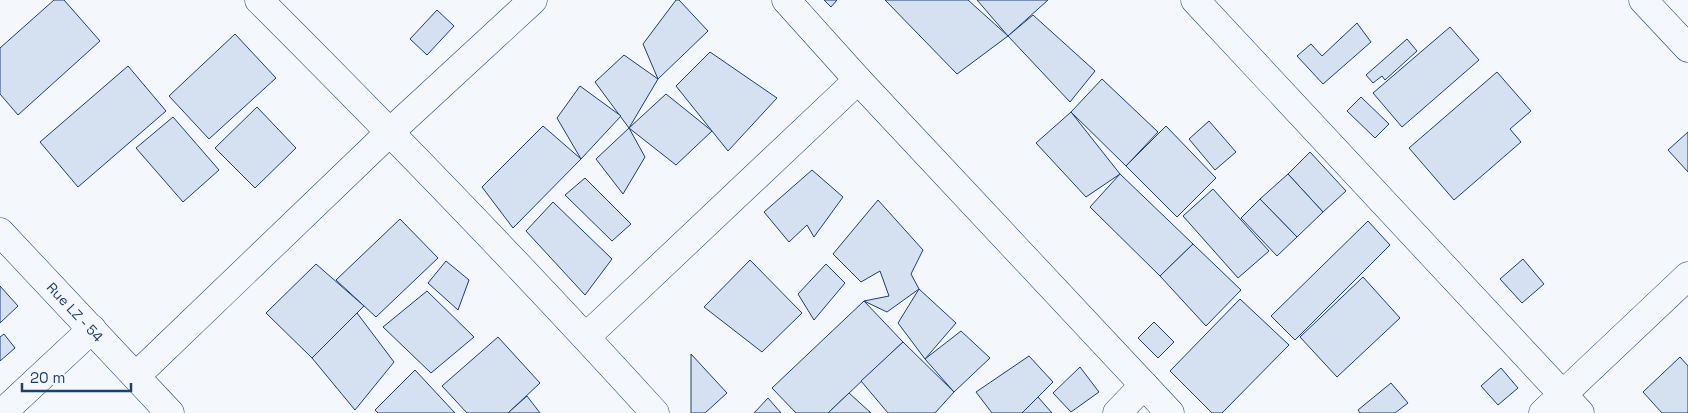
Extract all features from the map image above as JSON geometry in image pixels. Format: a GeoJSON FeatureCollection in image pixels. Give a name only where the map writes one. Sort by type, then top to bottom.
{"type":"FeatureCollection","features":[{"type":"Feature","properties":{"kind":"street"},"geometry":{"type":"LineString","coordinates":[[259,0],[390,132],[655,413]]}},
{"type":"Feature","properties":{"kind":"street"},"geometry":{"type":"LineString","coordinates":[[136,376],[390,132],[533,0]]}},
{"type":"Feature","properties":{"kind":"street"},"geometry":{"type":"LineString","coordinates":[[786,0],[858,80],[1170,413]]}},
{"type":"Feature","properties":{"kind":"street"},"geometry":{"type":"LineString","coordinates":[[1195,0],[1562,407],[1688,276]]}},
{"type":"Feature","properties":{"kind":"street"},"geometry":{"type":"LineString","coordinates":[[1643,0],[1688,48]]}},
{"type":"Feature","properties":{"kind":"street"},"geometry":{"type":"LineString","coordinates":[[586,338],[858,80]]}},
{"type":"Feature","properties":{"kind":"street","name":"Rue LZ - 54"},"geometry":{"type":"LineString","coordinates":[[0,232],[170,413]]}},
{"type":"Feature","properties":{"kind":"street"},"geometry":{"type":"LineString","coordinates":[[2,413],[92,329]]}},
{"type":"Feature","properties":{"kind":"street"},"geometry":{"type":"LineString","coordinates":[[1117,413],[1144,385]]}},
{"type":"Feature","properties":{"kind":"building"},"geometry":{"type":"Polygon","coordinates":[[[54,0],[64,0],[100,41],[18,115],[0,94],[0,48],[54,0]]]}},
{"type":"Feature","properties":{"kind":"building"},"geometry":{"type":"Polygon","coordinates":[[[676,0],[679,0],[708,31],[658,79],[643,44],[676,0]]]}},
{"type":"Feature","properties":{"kind":"building"},"geometry":{"type":"Polygon","coordinates":[[[824,0],[837,0],[831,7],[824,0]]]}},
{"type":"Feature","properties":{"kind":"building"},"geometry":{"type":"Polygon","coordinates":[[[885,0],[968,0],[1008,36],[957,74],[885,0]]]}},
{"type":"Feature","properties":{"kind":"building"},"geometry":{"type":"Polygon","coordinates":[[[977,0],[1048,0],[1008,36],[977,0]]]}},
{"type":"Feature","properties":{"kind":"building"},"geometry":{"type":"Polygon","coordinates":[[[437,10],[454,26],[427,55],[410,39],[437,10]]]}},
{"type":"Feature","properties":{"kind":"building"},"geometry":{"type":"Polygon","coordinates":[[[1033,15],[1095,71],[1070,102],[1008,36],[1033,15]]]}},
{"type":"Feature","properties":{"kind":"building"},"geometry":{"type":"Polygon","coordinates":[[[1357,23],[1371,42],[1323,84],[1297,56],[1311,44],[1322,56],[1357,23]]]}},
{"type":"Feature","properties":{"kind":"building"},"geometry":{"type":"Polygon","coordinates":[[[1450,27],[1479,60],[1402,127],[1373,93],[1450,27]]]}},
{"type":"Feature","properties":{"kind":"building"},"geometry":{"type":"Polygon","coordinates":[[[235,34],[276,78],[209,139],[169,96],[235,34]]]}},
{"type":"Feature","properties":{"kind":"building"},"geometry":{"type":"Polygon","coordinates":[[[1407,39],[1417,51],[1385,80],[1382,76],[1373,83],[1366,75],[1407,39]]]}},
{"type":"Feature","properties":{"kind":"building"},"geometry":{"type":"Polygon","coordinates":[[[710,52],[777,98],[728,151],[676,86],[710,52]]]}},
{"type":"Feature","properties":{"kind":"building"},"geometry":{"type":"Polygon","coordinates":[[[624,55],[658,79],[629,128],[595,82],[624,55]]]}},
{"type":"Feature","properties":{"kind":"building"},"geometry":{"type":"Polygon","coordinates":[[[128,66],[166,111],[78,187],[40,142],[128,66]]]}},
{"type":"Feature","properties":{"kind":"building"},"geometry":{"type":"Polygon","coordinates":[[[1497,72],[1531,111],[1510,129],[1521,142],[1454,200],[1409,148],[1497,72]]]}},
{"type":"Feature","properties":{"kind":"building"},"geometry":{"type":"Polygon","coordinates":[[[1102,79],[1158,132],[1126,166],[1071,112],[1102,79]]]}},
{"type":"Feature","properties":{"kind":"building"},"geometry":{"type":"Polygon","coordinates":[[[580,86],[621,116],[581,159],[557,118],[580,86]]]}},
{"type":"Feature","properties":{"kind":"building"},"geometry":{"type":"Polygon","coordinates":[[[666,94],[712,131],[676,165],[629,128],[666,94]]]}},
{"type":"Feature","properties":{"kind":"building"},"geometry":{"type":"Polygon","coordinates":[[[1361,97],[1389,124],[1375,138],[1347,111],[1361,97]]]}},
{"type":"Feature","properties":{"kind":"building"},"geometry":{"type":"Polygon","coordinates":[[[257,107],[296,148],[255,188],[215,148],[257,107]]]}},
{"type":"Feature","properties":{"kind":"building"},"geometry":{"type":"Polygon","coordinates":[[[1071,112],[1120,174],[1086,197],[1036,143],[1071,112]]]}},
{"type":"Feature","properties":{"kind":"building"},"geometry":{"type":"Polygon","coordinates":[[[173,117],[219,170],[183,202],[136,148],[173,117]]]}},
{"type":"Feature","properties":{"kind":"building"},"geometry":{"type":"Polygon","coordinates":[[[1209,121],[1236,152],[1215,170],[1189,139],[1209,121]]]}},
{"type":"Feature","properties":{"kind":"building"},"geometry":{"type":"Polygon","coordinates":[[[543,126],[581,159],[513,228],[482,187],[543,126]]]}},
{"type":"Feature","properties":{"kind":"building"},"geometry":{"type":"Polygon","coordinates":[[[1166,126],[1216,178],[1177,217],[1126,166],[1166,126]]]}},
{"type":"Feature","properties":{"kind":"building"},"geometry":{"type":"Polygon","coordinates":[[[629,128],[645,157],[623,194],[596,159],[629,128]]]}},
{"type":"Feature","properties":{"kind":"building"},"geometry":{"type":"Polygon","coordinates":[[[1688,132],[1688,172],[1668,150],[1688,132]]]}},
{"type":"Feature","properties":{"kind":"building"},"geometry":{"type":"Polygon","coordinates":[[[1310,152],[1346,191],[1323,212],[1288,174],[1310,152]]]}},
{"type":"Feature","properties":{"kind":"building"},"geometry":{"type":"Polygon","coordinates":[[[812,170],[843,197],[814,237],[807,225],[789,242],[764,212],[812,170]]]}},
{"type":"Feature","properties":{"kind":"building"},"geometry":{"type":"Polygon","coordinates":[[[1120,174],[1193,244],[1160,276],[1090,207],[1120,174]]]}},
{"type":"Feature","properties":{"kind":"building"},"geometry":{"type":"Polygon","coordinates":[[[1288,174],[1323,212],[1297,237],[1260,199],[1288,174]]]}},
{"type":"Feature","properties":{"kind":"building"},"geometry":{"type":"Polygon","coordinates":[[[585,178],[631,224],[612,241],[565,195],[585,178]]]}},
{"type":"Feature","properties":{"kind":"building"},"geometry":{"type":"Polygon","coordinates":[[[1213,189],[1269,251],[1238,278],[1183,216],[1213,189]]]}},
{"type":"Feature","properties":{"kind":"building"},"geometry":{"type":"Polygon","coordinates":[[[1260,199],[1297,237],[1277,256],[1241,218],[1260,199]]]}},
{"type":"Feature","properties":{"kind":"building"},"geometry":{"type":"Polygon","coordinates":[[[878,200],[923,250],[911,274],[919,289],[887,312],[864,301],[889,296],[880,271],[861,282],[833,254],[878,200]]]}},
{"type":"Feature","properties":{"kind":"building"},"geometry":{"type":"Polygon","coordinates":[[[553,202],[612,259],[585,295],[526,231],[553,202]]]}},
{"type":"Feature","properties":{"kind":"building"},"geometry":{"type":"Polygon","coordinates":[[[400,219],[438,258],[376,317],[336,280],[400,219]]]}},
{"type":"Feature","properties":{"kind":"building"},"geometry":{"type":"Polygon","coordinates":[[[1368,221],[1390,245],[1295,340],[1271,316],[1368,221]]]}},
{"type":"Feature","properties":{"kind":"building"},"geometry":{"type":"Polygon","coordinates":[[[1193,244],[1241,290],[1206,326],[1160,276],[1193,244]]]}},
{"type":"Feature","properties":{"kind":"building"},"geometry":{"type":"Polygon","coordinates":[[[1523,259],[1544,284],[1522,303],[1500,279],[1523,259]]]}},
{"type":"Feature","properties":{"kind":"building"},"geometry":{"type":"Polygon","coordinates":[[[750,260],[802,313],[762,352],[704,307],[750,260]]]}},
{"type":"Feature","properties":{"kind":"building"},"geometry":{"type":"Polygon","coordinates":[[[446,261],[469,280],[458,310],[428,283],[446,261]]]}},
{"type":"Feature","properties":{"kind":"building"},"geometry":{"type":"Polygon","coordinates":[[[316,264],[364,306],[312,358],[266,313],[316,264]]]}},
{"type":"Feature","properties":{"kind":"building"},"geometry":{"type":"Polygon","coordinates":[[[826,264],[845,283],[814,320],[798,294],[826,264]]]}},
{"type":"Feature","properties":{"kind":"building"},"geometry":{"type":"Polygon","coordinates":[[[1363,277],[1400,318],[1337,377],[1300,337],[1363,277]]]}},
{"type":"Feature","properties":{"kind":"building"},"geometry":{"type":"Polygon","coordinates":[[[0,286],[18,306],[0,323],[0,286]]]}},
{"type":"Feature","properties":{"kind":"building"},"geometry":{"type":"Polygon","coordinates":[[[919,289],[956,323],[925,359],[898,323],[919,289]]]}},
{"type":"Feature","properties":{"kind":"building"},"geometry":{"type":"Polygon","coordinates":[[[427,291],[474,337],[431,373],[383,327],[427,291]]]}},
{"type":"Feature","properties":{"kind":"building"},"geometry":{"type":"Polygon","coordinates":[[[1240,299],[1289,345],[1222,413],[1212,413],[1170,371],[1240,299]]]}},
{"type":"Feature","properties":{"kind":"building"},"geometry":{"type":"Polygon","coordinates":[[[864,301],[903,342],[828,413],[796,413],[772,388],[864,301]]]}},
{"type":"Feature","properties":{"kind":"building"},"geometry":{"type":"Polygon","coordinates":[[[357,313],[394,362],[355,410],[312,358],[357,313]]]}},
{"type":"Feature","properties":{"kind":"building"},"geometry":{"type":"Polygon","coordinates":[[[1154,322],[1174,342],[1158,358],[1138,338],[1154,322]]]}},
{"type":"Feature","properties":{"kind":"building"},"geometry":{"type":"Polygon","coordinates":[[[961,331],[990,358],[954,392],[925,359],[961,331]]]}},
{"type":"Feature","properties":{"kind":"building"},"geometry":{"type":"Polygon","coordinates":[[[4,334],[15,348],[0,361],[0,337],[4,334]]]}},
{"type":"Feature","properties":{"kind":"building"},"geometry":{"type":"Polygon","coordinates":[[[498,337],[540,383],[508,413],[467,413],[442,386],[498,337]]]}},
{"type":"Feature","properties":{"kind":"building"},"geometry":{"type":"Polygon","coordinates":[[[903,342],[954,392],[935,413],[888,413],[861,381],[903,342]]]}},
{"type":"Feature","properties":{"kind":"building"},"geometry":{"type":"Polygon","coordinates":[[[691,354],[727,393],[705,413],[691,413],[691,354]]]}},
{"type":"Feature","properties":{"kind":"building"},"geometry":{"type":"Polygon","coordinates":[[[1029,356],[1053,382],[1022,413],[992,413],[976,392],[1029,356]]]}},
{"type":"Feature","properties":{"kind":"building"},"geometry":{"type":"Polygon","coordinates":[[[1680,357],[1688,366],[1688,413],[1662,413],[1643,392],[1680,357]]]}},
{"type":"Feature","properties":{"kind":"building"},"geometry":{"type":"Polygon","coordinates":[[[1080,367],[1099,392],[1071,412],[1053,393],[1080,367]]]}},
{"type":"Feature","properties":{"kind":"building"},"geometry":{"type":"Polygon","coordinates":[[[1501,368],[1518,388],[1498,405],[1481,386],[1501,368]]]}},
{"type":"Feature","properties":{"kind":"building"},"geometry":{"type":"Polygon","coordinates":[[[415,370],[455,413],[378,413],[375,410],[415,370]]]}},
{"type":"Feature","properties":{"kind":"building"},"geometry":{"type":"Polygon","coordinates":[[[1391,383],[1408,403],[1395,413],[1360,413],[1358,410],[1391,383]]]}},
{"type":"Feature","properties":{"kind":"building"},"geometry":{"type":"Polygon","coordinates":[[[849,393],[871,413],[828,413],[849,393]]]}},
{"type":"Feature","properties":{"kind":"building"},"geometry":{"type":"Polygon","coordinates":[[[527,396],[540,413],[508,413],[527,396]]]}},
{"type":"Feature","properties":{"kind":"building"},"geometry":{"type":"Polygon","coordinates":[[[1038,397],[1052,413],[1022,413],[1038,397]]]}},
{"type":"Feature","properties":{"kind":"building"},"geometry":{"type":"Polygon","coordinates":[[[768,398],[781,413],[754,413],[768,398]]]}}]}
